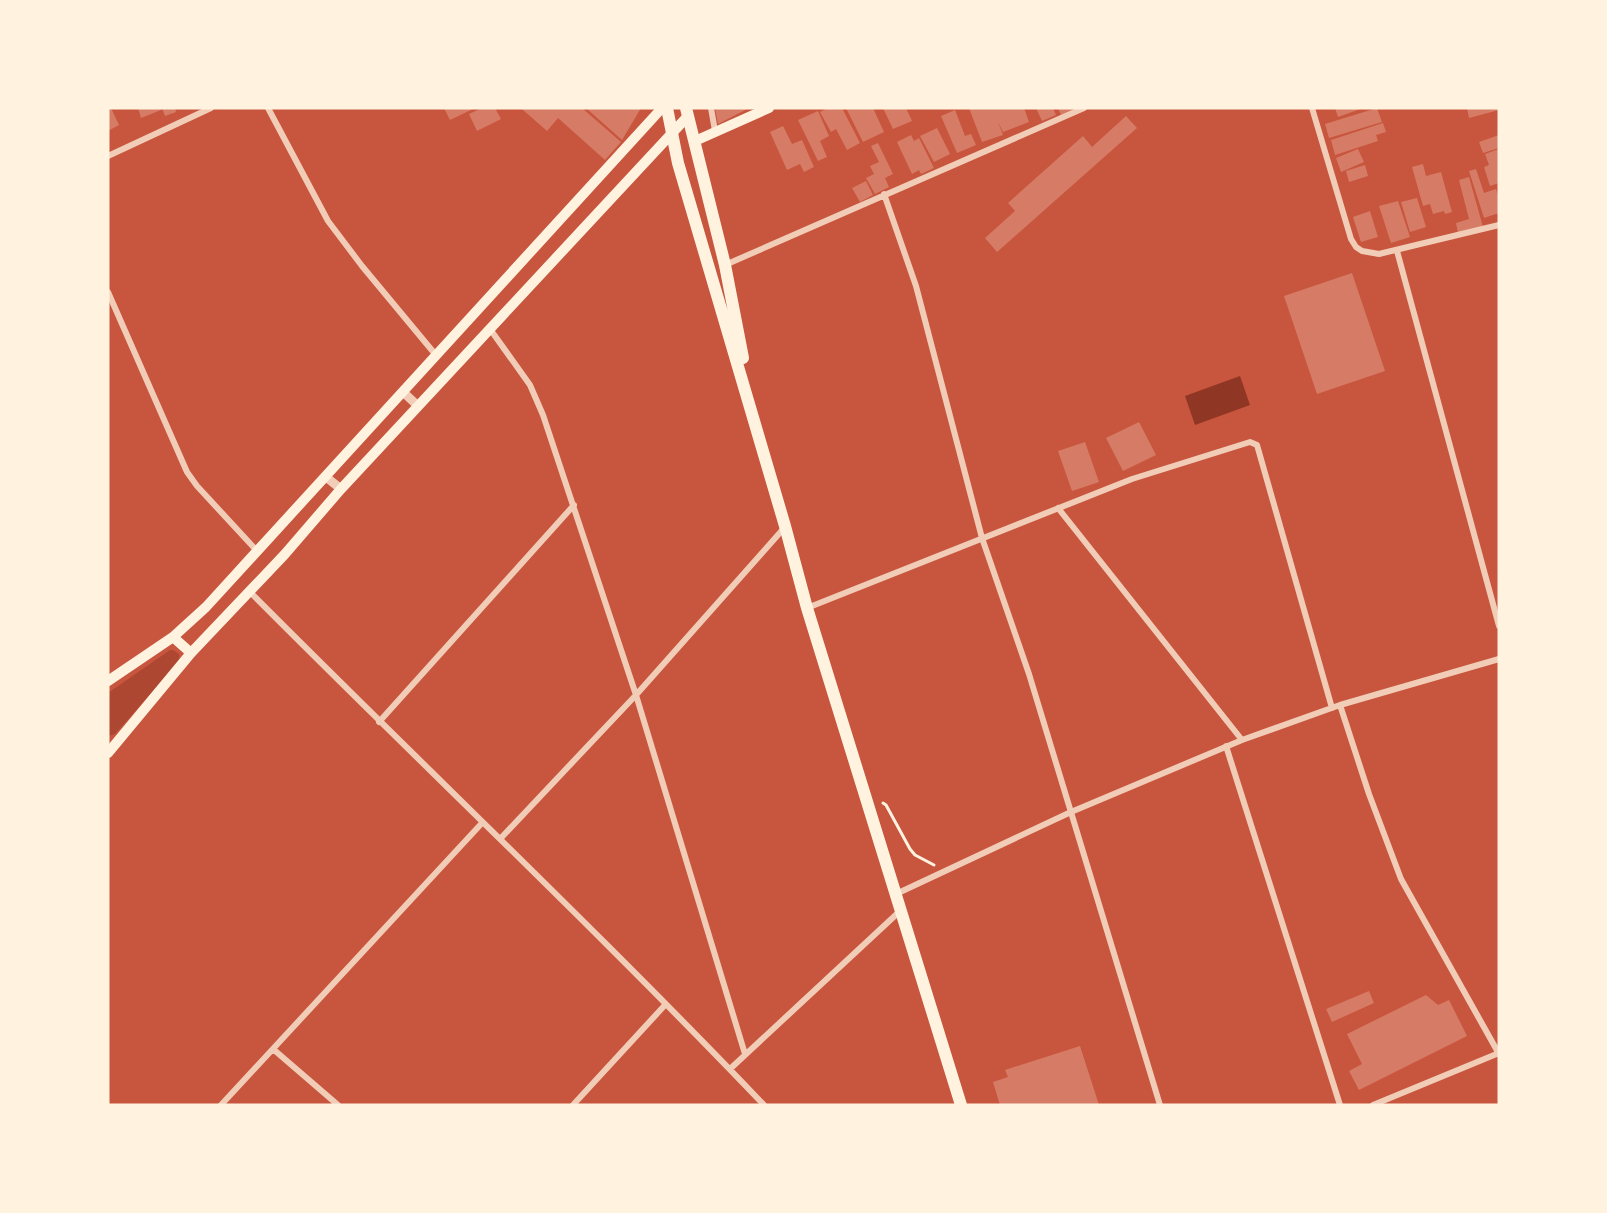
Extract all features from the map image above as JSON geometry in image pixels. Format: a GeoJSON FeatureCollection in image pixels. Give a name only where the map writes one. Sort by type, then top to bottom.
{"type":"FeatureCollection","features":[{"type":"Feature","properties":{"kind":"main road"},"geometry":{"type":"LineString","coordinates":[[108,681],[172,637],[206,607],[662,108]]}},
{"type":"Feature","properties":{"kind":"main road"},"geometry":{"type":"LineString","coordinates":[[667,108],[671,134],[807,608],[961,1105]]}},
{"type":"Feature","properties":{"kind":"main road"},"geometry":{"type":"LineString","coordinates":[[695,141],[769,108]]}},
{"type":"Feature","properties":{"kind":"main road"},"geometry":{"type":"LineString","coordinates":[[108,753],[191,653],[250,592],[417,405],[671,134],[687,112]]}},
{"type":"Feature","properties":{"kind":"main road"},"geometry":{"type":"LineString","coordinates":[[687,112],[725,265],[758,433]]}},
{"type":"Feature","properties":{"kind":"main road"},"geometry":{"type":"LineString","coordinates":[[172,637],[191,653]]}},
{"type":"Feature","properties":{"kind":"street"},"geometry":{"type":"LineString","coordinates":[[108,156],[212,108]]}},
{"type":"Feature","properties":{"kind":"street"},"geometry":{"type":"LineString","coordinates":[[268,108],[328,221],[435,354]]}},
{"type":"Feature","properties":{"kind":"street"},"geometry":{"type":"LineString","coordinates":[[711,108],[715,131]]}},
{"type":"Feature","properties":{"kind":"street"},"geometry":{"type":"LineString","coordinates":[[725,265],[1084,108]]}},
{"type":"Feature","properties":{"kind":"street"},"geometry":{"type":"LineString","coordinates":[[1312,108],[1351,239],[1356,247],[1368,253],[1379,254],[1499,225]]}},
{"type":"Feature","properties":{"kind":"street"},"geometry":{"type":"LineString","coordinates":[[884,194],[916,285],[982,538],[1029,674],[1160,1105]]}},
{"type":"Feature","properties":{"kind":"street"},"geometry":{"type":"LineString","coordinates":[[1397,251],[1499,626]]}},
{"type":"Feature","properties":{"kind":"street"},"geometry":{"type":"LineString","coordinates":[[108,292],[187,472],[197,486],[258,552]]}},
{"type":"Feature","properties":{"kind":"street"},"geometry":{"type":"LineString","coordinates":[[490,329],[530,385],[543,415],[636,695],[745,1054]]}},
{"type":"Feature","properties":{"kind":"street"},"geometry":{"type":"LineString","coordinates":[[403,392],[417,405]]}},
{"type":"Feature","properties":{"kind":"street"},"geometry":{"type":"LineString","coordinates":[[807,608],[1132,479],[1250,442],[1257,445],[1332,708]]}},
{"type":"Feature","properties":{"kind":"street"},"geometry":{"type":"LineString","coordinates":[[326,477],[341,489]]}},
{"type":"Feature","properties":{"kind":"street"},"geometry":{"type":"LineString","coordinates":[[379,722],[574,505]]}},
{"type":"Feature","properties":{"kind":"street"},"geometry":{"type":"LineString","coordinates":[[1058,508],[1242,740]]}},
{"type":"Feature","properties":{"kind":"street"},"geometry":{"type":"LineString","coordinates":[[500,839],[636,695],[785,526]]}},
{"type":"Feature","properties":{"kind":"street"},"geometry":{"type":"LineString","coordinates":[[250,592],[764,1105]]}},
{"type":"Feature","properties":{"kind":"street"},"geometry":{"type":"LineString","coordinates":[[896,894],[1071,812],[1226,746],[1340,705],[1499,659]]}},
{"type":"Feature","properties":{"kind":"street"},"geometry":{"type":"LineString","coordinates":[[1340,705],[1369,794],[1401,879],[1497,1043],[1499,1053],[1373,1105]]}},
{"type":"Feature","properties":{"kind":"street"},"geometry":{"type":"LineString","coordinates":[[1226,746],[1340,1105]]}},
{"type":"Feature","properties":{"kind":"street"},"geometry":{"type":"LineString","coordinates":[[221,1105],[482,823]]}},
{"type":"Feature","properties":{"kind":"street"},"geometry":{"type":"LineString","coordinates":[[730,1069],[901,911]]}},
{"type":"Feature","properties":{"kind":"street"},"geometry":{"type":"LineString","coordinates":[[573,1105],[665,1005]]}},
{"type":"Feature","properties":{"kind":"street"},"geometry":{"type":"LineString","coordinates":[[273,1049],[338,1105]]}},
{"type":"Feature","properties":{"kind":"path"},"geometry":{"type":"LineString","coordinates":[[862,787],[886,805],[910,849],[928,862],[948,870]]}},
{"type":"Feature","properties":{"kind":"shaded area"},"geometry":{"type":"Polygon","coordinates":[[[1240,376],[1250,405],[1195,425],[1185,396],[1240,376]]]}},
{"type":"Feature","properties":{"kind":"shaded area"},"geometry":{"type":"Polygon","coordinates":[[[170,650],[179,654],[179,662],[115,734],[108,736],[108,693],[170,650]]]}},
{"type":"Feature","properties":{"kind":"building"},"geometry":{"type":"Polygon","coordinates":[[[108,108],[111,108],[119,125],[108,131],[108,108]]]}},
{"type":"Feature","properties":{"kind":"building"},"geometry":{"type":"Polygon","coordinates":[[[138,108],[161,108],[161,110],[141,118],[138,108]]]}},
{"type":"Feature","properties":{"kind":"building"},"geometry":{"type":"Polygon","coordinates":[[[162,108],[175,108],[176,112],[165,116],[162,108]]]}},
{"type":"Feature","properties":{"kind":"building"},"geometry":{"type":"Polygon","coordinates":[[[444,108],[475,108],[450,120],[444,108]]]}},
{"type":"Feature","properties":{"kind":"building"},"geometry":{"type":"Polygon","coordinates":[[[482,108],[495,108],[501,119],[477,131],[469,114],[482,108]]]}},
{"type":"Feature","properties":{"kind":"building"},"geometry":{"type":"Polygon","coordinates":[[[523,108],[582,108],[621,142],[605,160],[558,118],[547,131],[523,108]]]}},
{"type":"Feature","properties":{"kind":"building"},"geometry":{"type":"Polygon","coordinates":[[[586,108],[641,108],[622,140],[586,108]]]}},
{"type":"Feature","properties":{"kind":"building"},"geometry":{"type":"Polygon","coordinates":[[[715,108],[749,108],[718,124],[715,108]]]}},
{"type":"Feature","properties":{"kind":"building"},"geometry":{"type":"Polygon","coordinates":[[[828,108],[842,108],[860,143],[847,150],[836,129],[831,132],[820,112],[828,108]]]}},
{"type":"Feature","properties":{"kind":"building"},"geometry":{"type":"Polygon","coordinates":[[[846,108],[873,108],[884,132],[863,142],[846,108]]]}},
{"type":"Feature","properties":{"kind":"building"},"geometry":{"type":"Polygon","coordinates":[[[883,108],[906,108],[912,121],[893,129],[883,108]]]}},
{"type":"Feature","properties":{"kind":"building"},"geometry":{"type":"Polygon","coordinates":[[[969,108],[1024,108],[1029,122],[1003,132],[998,122],[1003,135],[982,142],[969,108]]]}},
{"type":"Feature","properties":{"kind":"building"},"geometry":{"type":"Polygon","coordinates":[[[1036,108],[1053,108],[1056,115],[1042,121],[1036,108]]]}},
{"type":"Feature","properties":{"kind":"building"},"geometry":{"type":"Polygon","coordinates":[[[1058,108],[1077,108],[1061,115],[1058,108]]]}},
{"type":"Feature","properties":{"kind":"building"},"geometry":{"type":"Polygon","coordinates":[[[1335,108],[1363,108],[1338,117],[1335,108]]]}},
{"type":"Feature","properties":{"kind":"building"},"geometry":{"type":"Polygon","coordinates":[[[1377,108],[1382,122],[1329,138],[1325,124],[1377,108]]]}},
{"type":"Feature","properties":{"kind":"building"},"geometry":{"type":"Polygon","coordinates":[[[1467,108],[1499,108],[1499,110],[1469,118],[1467,108]]]}},
{"type":"Feature","properties":{"kind":"building"},"geometry":{"type":"Polygon","coordinates":[[[955,110],[965,136],[971,134],[976,145],[957,153],[941,116],[955,110]]]}},
{"type":"Feature","properties":{"kind":"building"},"geometry":{"type":"Polygon","coordinates":[[[818,111],[829,136],[820,141],[827,157],[818,161],[798,120],[818,111]]]}},
{"type":"Feature","properties":{"kind":"building"},"geometry":{"type":"Polygon","coordinates":[[[1126,116],[1137,128],[997,252],[985,238],[1015,211],[1008,203],[1083,136],[1092,147],[1126,116]]]}},
{"type":"Feature","properties":{"kind":"building"},"geometry":{"type":"Polygon","coordinates":[[[1383,123],[1386,132],[1376,135],[1378,141],[1335,155],[1331,140],[1383,123]]]}},
{"type":"Feature","properties":{"kind":"building"},"geometry":{"type":"Polygon","coordinates":[[[783,126],[792,144],[802,140],[814,167],[804,172],[800,164],[787,170],[770,132],[783,126]]]}},
{"type":"Feature","properties":{"kind":"building"},"geometry":{"type":"Polygon","coordinates":[[[937,128],[950,154],[934,162],[920,136],[937,128]]]}},
{"type":"Feature","properties":{"kind":"building"},"geometry":{"type":"Polygon","coordinates":[[[911,135],[914,141],[919,138],[934,168],[921,174],[919,170],[912,174],[897,142],[911,135]]]}},
{"type":"Feature","properties":{"kind":"building"},"geometry":{"type":"Polygon","coordinates":[[[1499,135],[1499,148],[1483,153],[1479,142],[1499,135]]]}},
{"type":"Feature","properties":{"kind":"building"},"geometry":{"type":"Polygon","coordinates":[[[878,143],[893,174],[885,178],[889,187],[875,194],[866,178],[874,174],[870,166],[879,162],[871,146],[878,143]]]}},
{"type":"Feature","properties":{"kind":"building"},"geometry":{"type":"Polygon","coordinates":[[[1358,149],[1364,162],[1341,172],[1336,158],[1358,149]]]}},
{"type":"Feature","properties":{"kind":"building"},"geometry":{"type":"Polygon","coordinates":[[[1499,149],[1499,183],[1490,186],[1484,167],[1489,165],[1485,154],[1499,149]]]}},
{"type":"Feature","properties":{"kind":"building"},"geometry":{"type":"Polygon","coordinates":[[[1423,164],[1426,176],[1441,172],[1452,212],[1445,214],[1444,211],[1433,214],[1430,204],[1423,206],[1412,167],[1423,164]]]}},
{"type":"Feature","properties":{"kind":"building"},"geometry":{"type":"Polygon","coordinates":[[[1365,165],[1368,176],[1349,182],[1346,171],[1365,165]]]}},
{"type":"Feature","properties":{"kind":"building"},"geometry":{"type":"Polygon","coordinates":[[[1476,169],[1484,193],[1496,189],[1499,198],[1499,213],[1484,218],[1469,171],[1476,169]]]}},
{"type":"Feature","properties":{"kind":"building"},"geometry":{"type":"Polygon","coordinates":[[[1469,177],[1483,227],[1458,233],[1456,223],[1469,219],[1459,180],[1469,177]]]}},
{"type":"Feature","properties":{"kind":"building"},"geometry":{"type":"Polygon","coordinates":[[[866,181],[873,195],[860,202],[852,188],[866,181]]]}},
{"type":"Feature","properties":{"kind":"building"},"geometry":{"type":"Polygon","coordinates":[[[1417,198],[1426,227],[1410,232],[1401,202],[1417,198]]]}},
{"type":"Feature","properties":{"kind":"building"},"geometry":{"type":"Polygon","coordinates":[[[1398,201],[1410,237],[1391,243],[1379,206],[1398,201]]]}},
{"type":"Feature","properties":{"kind":"building"},"geometry":{"type":"Polygon","coordinates":[[[1370,211],[1378,237],[1361,242],[1353,217],[1370,211]]]}},
{"type":"Feature","properties":{"kind":"building"},"geometry":{"type":"Polygon","coordinates":[[[1352,273],[1385,371],[1317,394],[1284,296],[1352,273]]]}},
{"type":"Feature","properties":{"kind":"building"},"geometry":{"type":"Polygon","coordinates":[[[1139,422],[1156,455],[1123,471],[1106,438],[1139,422]]]}},
{"type":"Feature","properties":{"kind":"building"},"geometry":{"type":"Polygon","coordinates":[[[1085,442],[1099,482],[1072,491],[1058,451],[1085,442]]]}},
{"type":"Feature","properties":{"kind":"building"},"geometry":{"type":"Polygon","coordinates":[[[1369,991],[1374,1003],[1332,1022],[1326,1009],[1369,991]]]}},
{"type":"Feature","properties":{"kind":"building"},"geometry":{"type":"Polygon","coordinates":[[[1426,995],[1438,1005],[1449,1000],[1467,1036],[1359,1090],[1349,1071],[1362,1064],[1347,1034],[1426,995]]]}},
{"type":"Feature","properties":{"kind":"building"},"geometry":{"type":"Polygon","coordinates":[[[1080,1046],[1099,1105],[1000,1105],[993,1082],[1008,1077],[1005,1070],[1080,1046]]]}}]}
